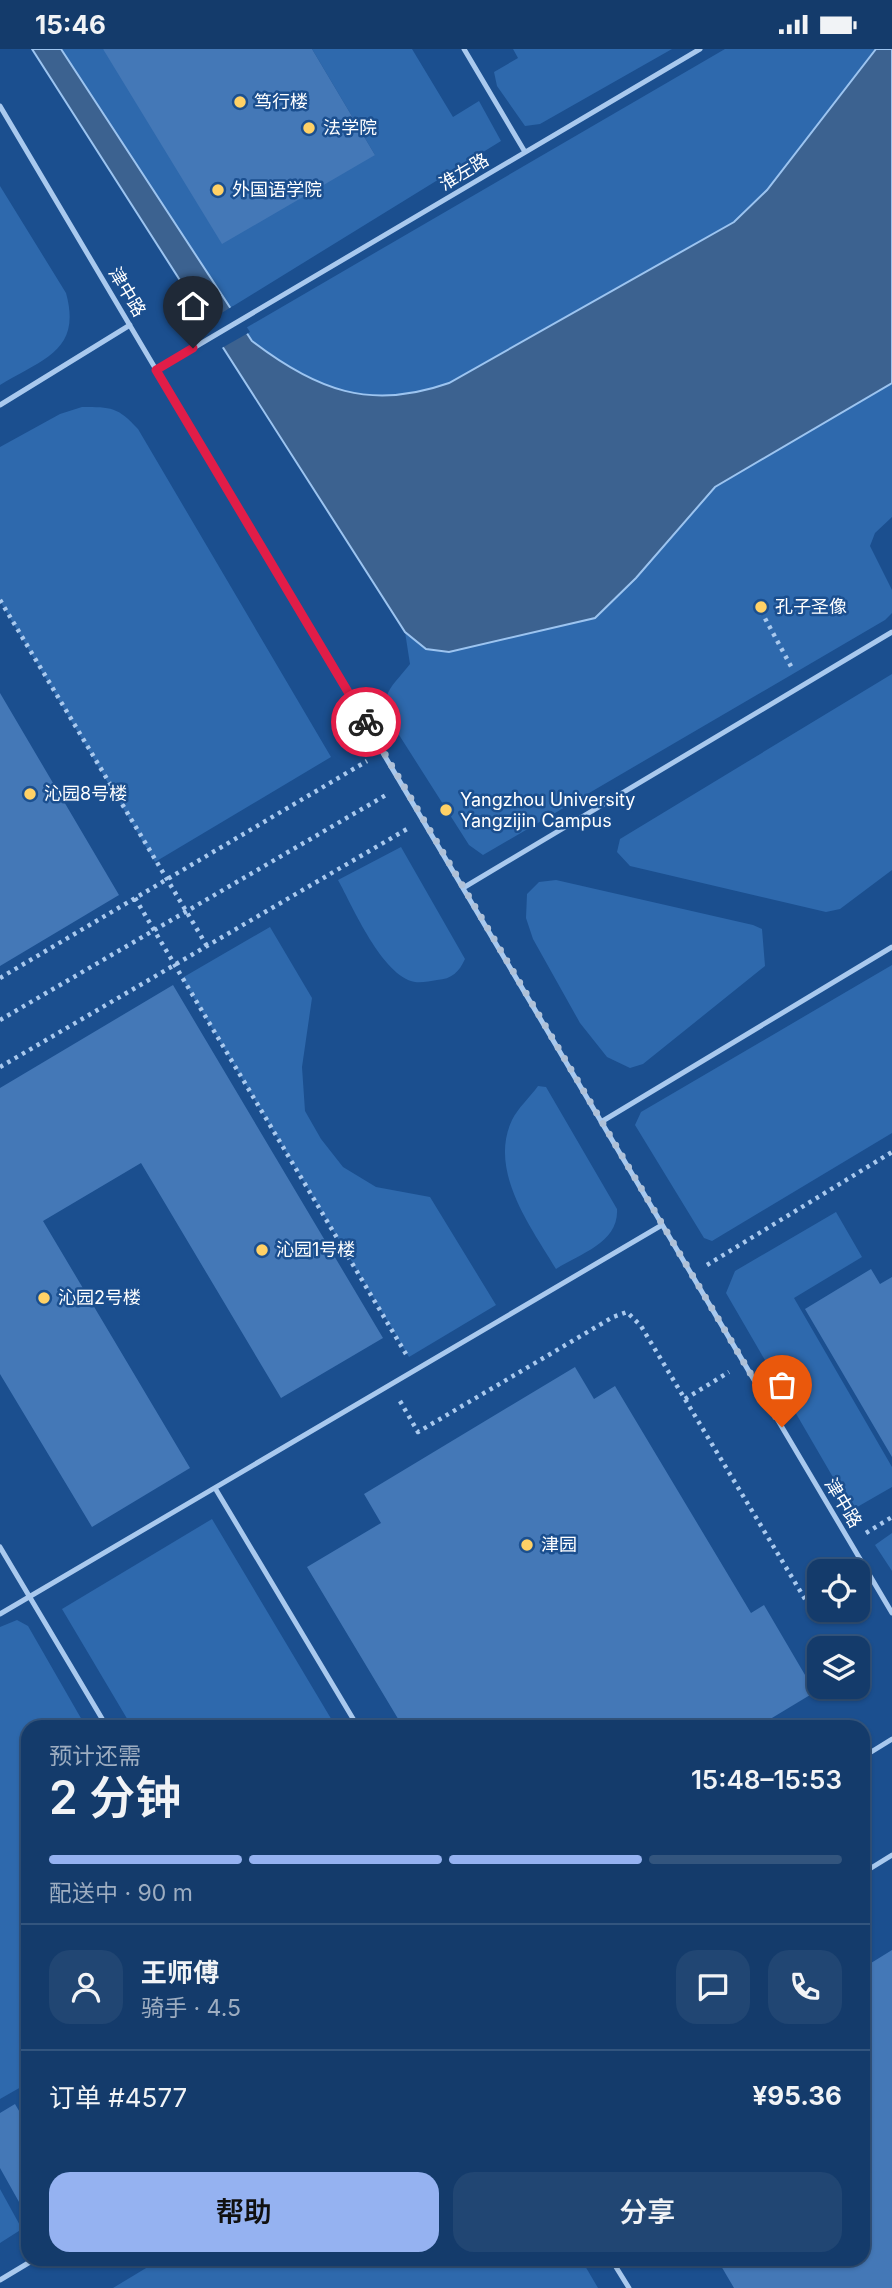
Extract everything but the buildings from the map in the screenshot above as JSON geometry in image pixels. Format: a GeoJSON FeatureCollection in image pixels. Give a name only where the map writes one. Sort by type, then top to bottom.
{"type":"FeatureCollection","features":[{"type":"Feature","properties":{"kind":"lane"},"geometry":{"type":"LineString","coordinates":[[464,49],[525,152]]}},
{"type":"Feature","properties":{"kind":"lane","name":"淮左路"},"geometry":{"type":"LineString","coordinates":[[156,370],[700,49]]}},
{"type":"Feature","properties":{"kind":"lane","name":"津中路"},"geometry":{"type":"LineString","coordinates":[[0,106],[892,1613]]}},
{"type":"Feature","properties":{"kind":"lane"},"geometry":{"type":"LineString","coordinates":[[0,405],[130,325]]}},
{"type":"Feature","properties":{"kind":"lane"},"geometry":{"type":"LineString","coordinates":[[463,888],[892,632]]}},
{"type":"Feature","properties":{"kind":"lane"},"geometry":{"type":"LineString","coordinates":[[601,1122],[892,947]]}},
{"type":"Feature","properties":{"kind":"lane"},"geometry":{"type":"LineString","coordinates":[[0,1614],[662,1225]]}},
{"type":"Feature","properties":{"kind":"lane"},"geometry":{"type":"LineString","coordinates":[[215,1488],[354,1720]]}},
{"type":"Feature","properties":{"kind":"lane"},"geometry":{"type":"LineString","coordinates":[[0,1547],[103,1720]]}},
{"type":"Feature","properties":{"kind":"lane"},"geometry":{"type":"LineString","coordinates":[[870,1753],[892,1739]]}},
{"type":"Feature","properties":{"kind":"lane"},"geometry":{"type":"LineString","coordinates":[[870,1869],[892,1855]]}},
{"type":"Feature","properties":{"kind":"lane"},"geometry":{"type":"LineString","coordinates":[[0,2280],[23,2266]]}},
{"type":"Feature","properties":{"kind":"lane"},"geometry":{"type":"LineString","coordinates":[[615,2266],[629,2288]]}},
{"type":"Feature","properties":{"kind":"path"},"geometry":{"type":"LineString","coordinates":[[0,600],[207,946]]}},
{"type":"Feature","properties":{"kind":"path"},"geometry":{"type":"LineString","coordinates":[[761,611],[802,686]]}},
{"type":"Feature","properties":{"kind":"path"},"geometry":{"type":"LineString","coordinates":[[0,978],[383,752]]}},
{"type":"Feature","properties":{"kind":"path"},"geometry":{"type":"LineString","coordinates":[[0,1020],[403,785]]}},
{"type":"Feature","properties":{"kind":"path"},"geometry":{"type":"LineString","coordinates":[[0,1067],[423,819]]}},
{"type":"Feature","properties":{"kind":"path"},"geometry":{"type":"LineString","coordinates":[[135,898],[416,1370]]}},
{"type":"Feature","properties":{"kind":"path"},"geometry":{"type":"LineString","coordinates":[[691,1274],[892,1153]]}},
{"type":"Feature","properties":{"kind":"path"},"geometry":{"type":"LineString","coordinates":[[390,1385],[418,1432],[613,1317],[628,1312],[641,1326],[807,1602]]}},
{"type":"Feature","properties":{"kind":"path"},"geometry":{"type":"LineString","coordinates":[[685,1399],[744,1363]]}},
{"type":"Feature","properties":{"kind":"path"},"geometry":{"type":"LineString","coordinates":[[850,1542],[892,1517]]}},
{"type":"Feature","properties":{"kind":"shaded area"},"geometry":{"type":"Polygon","coordinates":[[[32,49],[61,49],[252,341],[299,372],[322,383],[369,395],[394,395],[449,383],[734,222],[767,190],[876,49],[892,49],[892,383],[715,487],[636,578],[595,618],[449,652],[426,649],[405,632],[32,49]]]}},
{"type":"Feature","properties":{"kind":"shaded area"},"geometry":{"type":"Polygon","coordinates":[[[61,49],[103,49],[375,155],[312,49],[412,49],[453,117],[479,101],[501,141],[230,308],[61,49]]]}},
{"type":"Feature","properties":{"kind":"shaded area"},"geometry":{"type":"Polygon","coordinates":[[[513,49],[672,49],[540,124],[525,126],[497,86],[494,72],[518,58],[513,49]]]}},
{"type":"Feature","properties":{"kind":"shaded area"},"geometry":{"type":"Polygon","coordinates":[[[725,49],[876,49],[767,190],[734,222],[449,383],[415,393],[389,397],[362,396],[323,386],[287,369],[270,357],[244,329],[725,49]]]}},
{"type":"Feature","properties":{"kind":"shaded area"},"geometry":{"type":"Polygon","coordinates":[[[0,186],[66,293],[70,313],[63,341],[55,351],[0,385],[0,186]]]}},
{"type":"Feature","properties":{"kind":"shaded area"},"geometry":{"type":"Polygon","coordinates":[[[892,383],[892,517],[875,533],[870,546],[892,590],[892,613],[885,620],[483,855],[469,845],[389,716],[386,699],[388,693],[410,664],[405,632],[426,648],[449,652],[595,618],[636,578],[715,487],[892,383]]]}},
{"type":"Feature","properties":{"kind":"shaded area"},"geometry":{"type":"Polygon","coordinates":[[[82,407],[100,407],[119,412],[138,429],[331,757],[155,862],[0,601],[0,447],[60,414],[82,407]]]}},
{"type":"Feature","properties":{"kind":"shaded area"},"geometry":{"type":"Polygon","coordinates":[[[892,674],[892,870],[840,909],[826,912],[630,866],[617,852],[620,839],[892,674]]]}},
{"type":"Feature","properties":{"kind":"shaded area"},"geometry":{"type":"Polygon","coordinates":[[[401,847],[465,959],[457,971],[447,978],[415,982],[403,977],[391,967],[360,923],[338,880],[401,847]]]}},
{"type":"Feature","properties":{"kind":"shaded area"},"geometry":{"type":"Polygon","coordinates":[[[556,880],[753,925],[762,929],[765,966],[643,1064],[630,1068],[607,1057],[580,1023],[533,939],[526,918],[527,894],[539,882],[556,880]]]}},
{"type":"Feature","properties":{"kind":"shaded area"},"geometry":{"type":"Polygon","coordinates":[[[270,927],[312,998],[302,1067],[305,1111],[321,1139],[343,1167],[376,1187],[430,1197],[496,1305],[409,1357],[182,978],[270,927]]]}},
{"type":"Feature","properties":{"kind":"shaded area"},"geometry":{"type":"Polygon","coordinates":[[[892,965],[892,1133],[712,1241],[704,1238],[635,1125],[641,1112],[892,965]]]}},
{"type":"Feature","properties":{"kind":"shaded area"},"geometry":{"type":"Polygon","coordinates":[[[538,1086],[546,1087],[617,1209],[612,1230],[605,1238],[587,1252],[556,1269],[516,1198],[505,1159],[506,1139],[512,1120],[538,1086]]]}},
{"type":"Feature","properties":{"kind":"shaded area"},"geometry":{"type":"Polygon","coordinates":[[[836,1212],[862,1257],[794,1298],[892,1467],[892,1487],[852,1510],[726,1293],[735,1271],[836,1212]]]}},
{"type":"Feature","properties":{"kind":"shaded area"},"geometry":{"type":"Polygon","coordinates":[[[212,1519],[332,1720],[128,1720],[62,1609],[212,1519]]]}},
{"type":"Feature","properties":{"kind":"shaded area"},"geometry":{"type":"Polygon","coordinates":[[[892,1533],[892,1571],[875,1545],[892,1533]]]}},
{"type":"Feature","properties":{"kind":"shaded area"},"geometry":{"type":"Polygon","coordinates":[[[17,1620],[28,1626],[82,1720],[21,1720],[21,2087],[0,2099],[0,1627],[17,1620]]]}},
{"type":"Feature","properties":{"kind":"shaded area"},"geometry":{"type":"Polygon","coordinates":[[[0,2189],[21,2230],[0,2243],[0,2189]]]}},
{"type":"Feature","properties":{"kind":"shaded area"},"geometry":{"type":"Polygon","coordinates":[[[149,2266],[585,2266],[598,2288],[113,2288],[149,2266]]]}},
{"type":"Feature","properties":{"kind":"pier"},"geometry":{"type":"Polygon","coordinates":[[[233,306],[250,332],[220,349],[205,323],[233,306]]]}},
{"type":"Feature","properties":{"kind":"way so far"},"geometry":{"type":"LineString","coordinates":[[366,722],[782,1427]]}},
{"type":"Feature","properties":{"kind":"place","name":"笃行楼"},"geometry":{"type":"Point","coordinates":[240,102]}},
{"type":"Feature","properties":{"kind":"place","name":"法学院"},"geometry":{"type":"Point","coordinates":[309,128]}},
{"type":"Feature","properties":{"kind":"place","name":"外国语学院"},"geometry":{"type":"Point","coordinates":[218,190]}},
{"type":"Feature","properties":{"kind":"place","name":"孔子圣像"},"geometry":{"type":"Point","coordinates":[761,607]}},
{"type":"Feature","properties":{"kind":"place","name":"沁园8号楼"},"geometry":{"type":"Point","coordinates":[30,794]}},
{"type":"Feature","properties":{"kind":"place","name":"Yangzhou University Yangzijin Campus"},"geometry":{"type":"Point","coordinates":[446,810]}},
{"type":"Feature","properties":{"kind":"place","name":"沁园1号楼"},"geometry":{"type":"Point","coordinates":[262,1250]}},
{"type":"Feature","properties":{"kind":"place","name":"沁园2号楼"},"geometry":{"type":"Point","coordinates":[44,1298]}},
{"type":"Feature","properties":{"kind":"place","name":"津园"},"geometry":{"type":"Point","coordinates":[527,1545]}},
{"type":"Feature","properties":{"kind":"route"},"geometry":{"type":"LineString","coordinates":[[193,348],[156,370],[366,722]]}}]}
